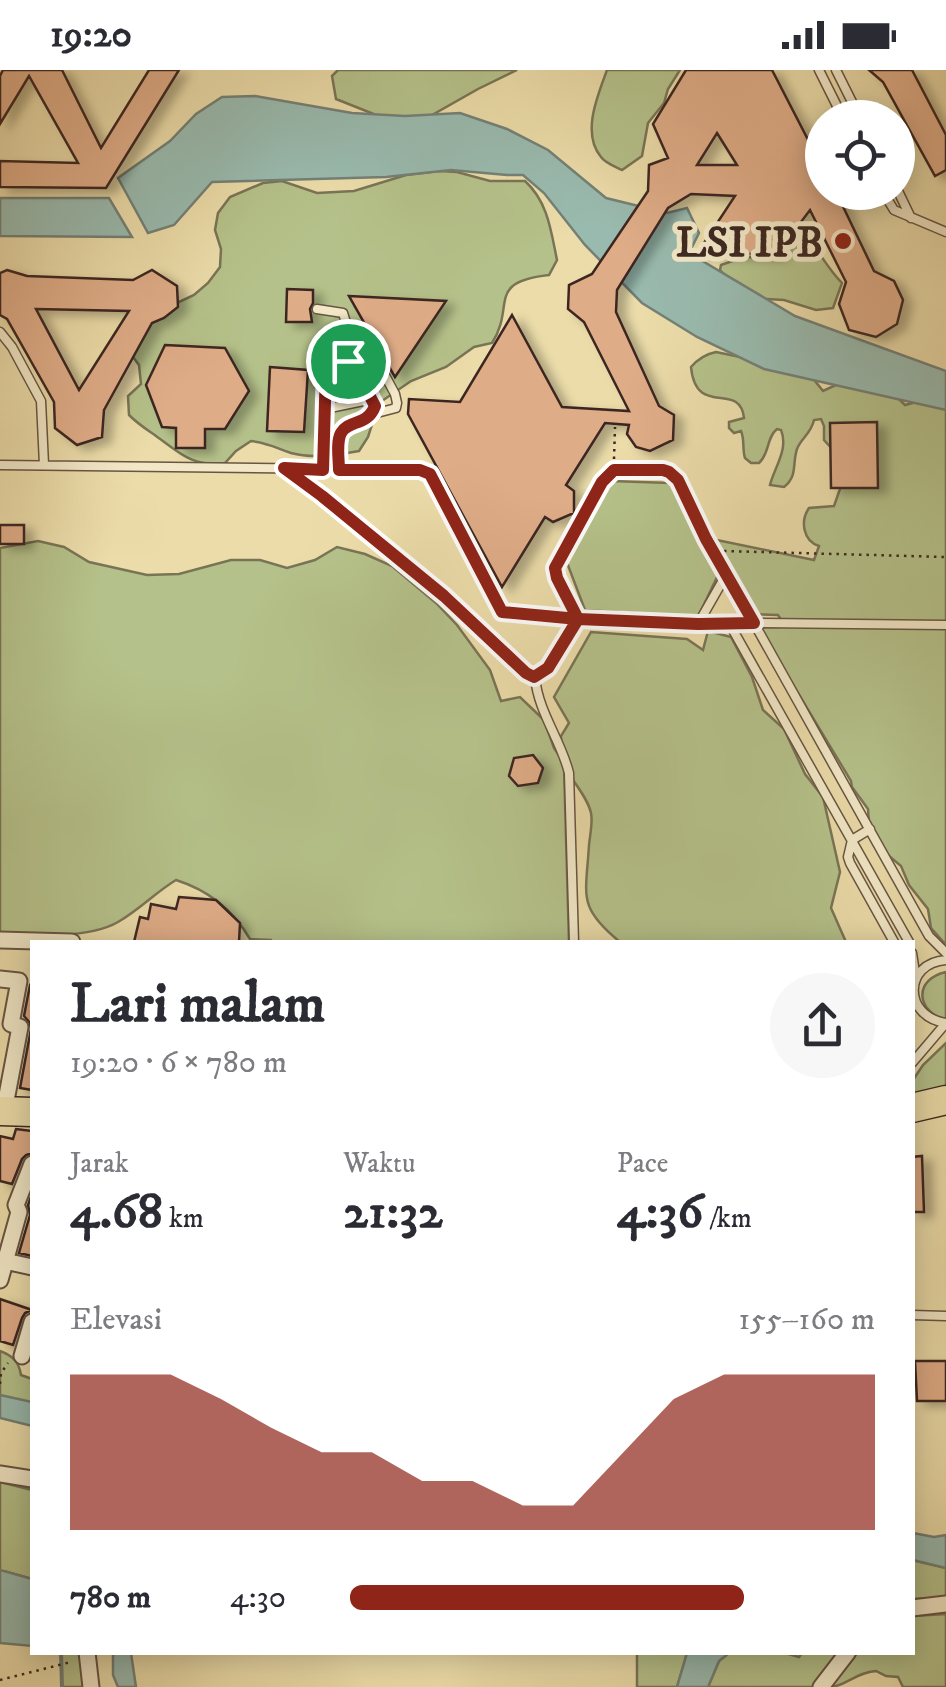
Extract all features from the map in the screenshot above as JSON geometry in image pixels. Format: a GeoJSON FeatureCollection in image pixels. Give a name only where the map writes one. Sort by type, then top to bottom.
{"type":"FeatureCollection","features":[{"type":"Feature","properties":{"kind":"highway"},"geometry":{"type":"LineString","coordinates":[[915,1107],[946,1100]]}},
{"type":"Feature","properties":{"kind":"street"},"geometry":{"type":"LineString","coordinates":[[0,940],[30,941]]}},
{"type":"Feature","properties":{"kind":"street"},"geometry":{"type":"LineString","coordinates":[[0,979],[19,981],[6,1022],[20,1027],[17,1113]]}},
{"type":"Feature","properties":{"kind":"street"},"geometry":{"type":"LineString","coordinates":[[0,1285],[30,1170]]}},
{"type":"Feature","properties":{"kind":"street"},"geometry":{"type":"LineString","coordinates":[[5,1262],[30,1266]]}},
{"type":"Feature","properties":{"kind":"street"},"geometry":{"type":"LineString","coordinates":[[22,1356],[30,1329]]}},
{"type":"Feature","properties":{"kind":"street"},"geometry":{"type":"LineString","coordinates":[[0,1474],[30,1479]]}},
{"type":"Feature","properties":{"kind":"street"},"geometry":{"type":"LineString","coordinates":[[915,1608],[946,1604]]}},
{"type":"Feature","properties":{"kind":"street"},"geometry":{"type":"LineString","coordinates":[[86,1655],[91,1687]]}},
{"type":"Feature","properties":{"kind":"street"},"geometry":{"type":"LineString","coordinates":[[822,1687],[846,1655]]}},
{"type":"Feature","properties":{"kind":"lane"},"geometry":{"type":"LineString","coordinates":[[819,70],[835,100]]}},
{"type":"Feature","properties":{"kind":"lane"},"geometry":{"type":"LineString","coordinates":[[836,70],[851,100]]}},
{"type":"Feature","properties":{"kind":"lane"},"geometry":{"type":"LineString","coordinates":[[894,210],[946,232]]}},
{"type":"Feature","properties":{"kind":"lane"},"geometry":{"type":"LineString","coordinates":[[907,210],[911,218]]}},
{"type":"Feature","properties":{"kind":"lane"},"geometry":{"type":"LineString","coordinates":[[316,309],[343,314],[352,342],[374,357],[397,403],[396,408],[344,428],[339,470]]}},
{"type":"Feature","properties":{"kind":"lane"},"geometry":{"type":"LineString","coordinates":[[0,332],[41,401],[44,465]]}},
{"type":"Feature","properties":{"kind":"lane"},"geometry":{"type":"LineString","coordinates":[[323,470],[327,350]]}},
{"type":"Feature","properties":{"kind":"lane"},"geometry":{"type":"LineString","coordinates":[[326,368],[350,361],[375,406],[373,414]]}},
{"type":"Feature","properties":{"kind":"lane"},"geometry":{"type":"LineString","coordinates":[[325,410],[369,397]]}},
{"type":"Feature","properties":{"kind":"lane"},"geometry":{"type":"LineString","coordinates":[[0,465],[420,470],[430,474],[502,612],[698,624],[946,624]]}},
{"type":"Feature","properties":{"kind":"lane"},"geometry":{"type":"LineString","coordinates":[[284,468],[444,596],[519,668],[534,677]]}},
{"type":"Feature","properties":{"kind":"lane"},"geometry":{"type":"LineString","coordinates":[[578,619],[557,578],[556,562],[602,482],[614,470],[663,470],[674,475],[726,576],[929,936],[946,956],[921,970],[915,984]]}},
{"type":"Feature","properties":{"kind":"lane"},"geometry":{"type":"LineString","coordinates":[[698,624],[726,576]]}},
{"type":"Feature","properties":{"kind":"lane"},"geometry":{"type":"LineString","coordinates":[[534,677],[548,668],[578,619]]}},
{"type":"Feature","properties":{"kind":"lane"},"geometry":{"type":"LineString","coordinates":[[728,624],[908,940]]}},
{"type":"Feature","properties":{"kind":"lane"},"geometry":{"type":"LineString","coordinates":[[534,677],[536,694],[569,773],[574,940]]}},
{"type":"Feature","properties":{"kind":"lane"},"geometry":{"type":"LineString","coordinates":[[870,830],[852,840],[848,857],[893,940]]}},
{"type":"Feature","properties":{"kind":"lane"},"geometry":{"type":"LineString","coordinates":[[915,971],[916,979]]}},
{"type":"Feature","properties":{"kind":"lane"},"geometry":{"type":"LineString","coordinates":[[915,1003],[926,1016],[946,1023],[915,1059]]}},
{"type":"Feature","properties":{"kind":"lane"},"geometry":{"type":"LineString","coordinates":[[915,1316],[946,1316]]}},
{"type":"Feature","properties":{"kind":"path"},"geometry":{"type":"LineString","coordinates":[[614,470],[615,426]]}},
{"type":"Feature","properties":{"kind":"path"},"geometry":{"type":"LineString","coordinates":[[712,550],[946,557]]}},
{"type":"Feature","properties":{"kind":"path"},"geometry":{"type":"LineString","coordinates":[[0,1384],[4,1368],[10,1362],[19,1362],[22,1356]]}},
{"type":"Feature","properties":{"kind":"path"},"geometry":{"type":"LineString","coordinates":[[0,1680],[66,1664]]}},
{"type":"Feature","properties":{"kind":"green space"},"geometry":{"type":"Polygon","coordinates":[[[338,70],[517,70],[432,115],[386,119],[336,99],[332,76],[338,70]]]}},
{"type":"Feature","properties":{"kind":"green space"},"geometry":{"type":"Polygon","coordinates":[[[607,70],[680,70],[664,103],[648,123],[642,156],[622,170],[603,159],[592,137],[593,114],[607,70]]]}},
{"type":"Feature","properties":{"kind":"green space"},"geometry":{"type":"Polygon","coordinates":[[[439,171],[490,181],[525,181],[544,208],[557,260],[549,275],[529,278],[509,290],[492,343],[474,347],[446,367],[411,381],[379,403],[359,451],[308,456],[251,441],[225,463],[204,463],[180,454],[129,415],[128,396],[141,384],[139,365],[127,349],[162,310],[194,295],[220,267],[221,249],[215,230],[218,213],[230,197],[263,183],[282,181],[317,193],[354,191],[406,175],[439,171]]]}},
{"type":"Feature","properties":{"kind":"green space"},"geometry":{"type":"Polygon","coordinates":[[[804,233],[842,283],[833,308],[816,310],[784,300],[747,298],[720,270],[721,265],[744,257],[777,257],[796,236],[804,233]]]}},
{"type":"Feature","properties":{"kind":"green space"},"geometry":{"type":"Polygon","coordinates":[[[716,352],[807,371],[823,391],[838,384],[899,399],[905,405],[920,401],[946,407],[946,945],[931,928],[928,909],[909,885],[901,866],[882,850],[869,823],[868,809],[757,625],[782,621],[778,615],[750,614],[712,539],[814,560],[819,546],[806,535],[805,519],[809,508],[834,506],[840,489],[834,451],[824,440],[821,419],[814,420],[797,449],[788,483],[784,487],[770,485],[782,451],[781,430],[774,433],[759,463],[751,463],[745,458],[741,431],[734,433],[729,428],[729,422],[744,418],[741,407],[735,401],[701,392],[695,383],[691,367],[716,352]]]}},
{"type":"Feature","properties":{"kind":"green space"},"geometry":{"type":"Polygon","coordinates":[[[611,481],[670,483],[718,575],[698,617],[585,610],[564,555],[611,481]]]}},
{"type":"Feature","properties":{"kind":"green space"},"geometry":{"type":"Polygon","coordinates":[[[38,541],[64,547],[89,562],[147,575],[179,574],[231,560],[260,560],[287,568],[315,560],[337,547],[365,554],[392,566],[436,603],[490,670],[501,701],[520,697],[544,720],[562,760],[561,736],[569,723],[554,697],[591,632],[687,639],[703,650],[708,631],[731,637],[752,677],[763,710],[784,729],[805,774],[823,797],[840,872],[831,908],[845,940],[618,940],[597,919],[587,900],[591,813],[564,766],[569,940],[250,939],[219,902],[176,880],[106,927],[60,935],[0,935],[0,548],[38,541]]]}},
{"type":"Feature","properties":{"kind":"green space"},"geometry":{"type":"Polygon","coordinates":[[[946,972],[946,1020],[928,1010],[922,995],[928,981],[946,972]]]}},
{"type":"Feature","properties":{"kind":"green space"},"geometry":{"type":"Polygon","coordinates":[[[946,1043],[946,1091],[915,1099],[915,1077],[946,1043]]]}},
{"type":"Feature","properties":{"kind":"green space"},"geometry":{"type":"Polygon","coordinates":[[[0,1351],[15,1360],[21,1375],[30,1378],[30,1412],[0,1402],[0,1351]]]}},
{"type":"Feature","properties":{"kind":"green space"},"geometry":{"type":"Polygon","coordinates":[[[0,1482],[30,1490],[30,1578],[0,1570],[0,1482]]]}},
{"type":"Feature","properties":{"kind":"green space"},"geometry":{"type":"Polygon","coordinates":[[[915,1561],[946,1568],[946,1598],[915,1599],[915,1561]]]}},
{"type":"Feature","properties":{"kind":"green space"},"geometry":{"type":"Polygon","coordinates":[[[946,1614],[946,1687],[903,1687],[898,1677],[876,1671],[830,1687],[855,1655],[915,1655],[915,1616],[946,1614]]]}},
{"type":"Feature","properties":{"kind":"green space"},"geometry":{"type":"Polygon","coordinates":[[[61,1655],[79,1655],[85,1687],[62,1687],[61,1655]]]}},
{"type":"Feature","properties":{"kind":"green space"},"geometry":{"type":"Polygon","coordinates":[[[637,1655],[686,1655],[677,1687],[637,1687],[637,1655]]]}},
{"type":"Feature","properties":{"kind":"green space"},"geometry":{"type":"Polygon","coordinates":[[[726,1655],[837,1655],[813,1687],[708,1687],[719,1661],[726,1655]]]}},
{"type":"Feature","properties":{"kind":"water"},"geometry":{"type":"Polygon","coordinates":[[[255,96],[352,113],[460,113],[507,129],[548,150],[606,198],[667,213],[687,208],[699,233],[689,253],[795,316],[946,371],[946,410],[764,369],[697,337],[642,303],[585,245],[544,193],[523,175],[451,170],[386,177],[212,182],[174,225],[148,233],[118,178],[222,97],[255,96]]]}},
{"type":"Feature","properties":{"kind":"water"},"geometry":{"type":"Polygon","coordinates":[[[0,198],[109,198],[132,237],[0,236],[0,198]]]}},
{"type":"Feature","properties":{"kind":"water"},"geometry":{"type":"Polygon","coordinates":[[[0,1395],[30,1402],[30,1426],[0,1418],[0,1395]]]}},
{"type":"Feature","properties":{"kind":"water"},"geometry":{"type":"Polygon","coordinates":[[[915,1533],[946,1535],[946,1568],[915,1560],[915,1533]]]}},
{"type":"Feature","properties":{"kind":"water"},"geometry":{"type":"Polygon","coordinates":[[[0,1570],[30,1578],[30,1646],[0,1643],[0,1570]]]}},
{"type":"Feature","properties":{"kind":"water"},"geometry":{"type":"Polygon","coordinates":[[[113,1655],[131,1655],[136,1687],[118,1687],[113,1675],[113,1655]]]}},
{"type":"Feature","properties":{"kind":"water"},"geometry":{"type":"Polygon","coordinates":[[[686,1655],[726,1655],[719,1661],[708,1687],[677,1687],[686,1655]]]}},
{"type":"Feature","properties":{"kind":"building"},"geometry":{"type":"Polygon","coordinates":[[[3,70],[62,70],[101,148],[149,70],[179,70],[106,188],[0,187],[0,161],[78,163],[29,76],[0,124],[3,70]]]}},
{"type":"Feature","properties":{"kind":"building"},"geometry":{"type":"Polygon","coordinates":[[[686,70],[772,70],[805,134],[805,210],[810,210],[776,255],[698,252],[735,196],[691,194],[668,208],[617,290],[616,312],[659,406],[674,415],[673,440],[650,451],[636,447],[627,434],[629,425],[605,423],[566,485],[574,491],[574,513],[553,522],[545,517],[502,587],[408,414],[409,399],[460,402],[512,315],[562,407],[629,411],[584,322],[568,309],[569,285],[592,274],[648,191],[649,165],[668,158],[653,124],[686,70]],[[717,133],[697,165],[737,165],[717,133]]]}},
{"type":"Feature","properties":{"kind":"building"},"geometry":{"type":"Polygon","coordinates":[[[869,70],[912,70],[946,135],[946,170],[935,176],[915,140],[915,100],[893,100],[883,82],[869,70]]]}},
{"type":"Feature","properties":{"kind":"building"},"geometry":{"type":"Polygon","coordinates":[[[810,210],[845,210],[874,271],[894,281],[903,300],[897,324],[876,337],[849,330],[839,304],[846,282],[810,210]]]}},
{"type":"Feature","properties":{"kind":"building"},"geometry":{"type":"Polygon","coordinates":[[[7,270],[27,276],[133,280],[152,270],[177,286],[178,307],[152,323],[104,410],[102,437],[77,445],[55,428],[54,402],[7,319],[0,315],[0,273],[7,270]],[[36,309],[79,390],[129,311],[36,309]]]}},
{"type":"Feature","properties":{"kind":"building"},"geometry":{"type":"Polygon","coordinates":[[[287,289],[313,290],[312,322],[286,322],[287,289]]]}},
{"type":"Feature","properties":{"kind":"building"},"geometry":{"type":"Polygon","coordinates":[[[349,296],[446,301],[395,377],[349,296]]]}},
{"type":"Feature","properties":{"kind":"building"},"geometry":{"type":"Polygon","coordinates":[[[165,345],[225,348],[249,391],[225,429],[205,429],[205,448],[176,448],[176,428],[162,427],[146,385],[165,345]]]}},
{"type":"Feature","properties":{"kind":"building"},"geometry":{"type":"Polygon","coordinates":[[[270,367],[308,370],[304,432],[267,431],[270,367]]]}},
{"type":"Feature","properties":{"kind":"building"},"geometry":{"type":"Polygon","coordinates":[[[877,422],[878,488],[831,488],[830,423],[877,422]]]}},
{"type":"Feature","properties":{"kind":"building"},"geometry":{"type":"Polygon","coordinates":[[[0,525],[24,525],[24,544],[0,544],[0,525]]]}},
{"type":"Feature","properties":{"kind":"building"},"geometry":{"type":"Polygon","coordinates":[[[533,755],[543,768],[538,783],[518,786],[509,776],[514,758],[533,755]]]}},
{"type":"Feature","properties":{"kind":"building"},"geometry":{"type":"Polygon","coordinates":[[[179,897],[216,900],[240,923],[239,940],[134,940],[140,917],[148,919],[151,904],[176,909],[179,897]]]}},
{"type":"Feature","properties":{"kind":"building"},"geometry":{"type":"Polygon","coordinates":[[[30,985],[30,1023],[24,1016],[30,985]]]}},
{"type":"Feature","properties":{"kind":"building"},"geometry":{"type":"Polygon","coordinates":[[[30,1034],[30,1090],[20,1088],[30,1034]]]}},
{"type":"Feature","properties":{"kind":"building"},"geometry":{"type":"Polygon","coordinates":[[[16,1129],[30,1131],[30,1154],[22,1159],[12,1184],[0,1181],[0,1136],[13,1139],[16,1129]]]}},
{"type":"Feature","properties":{"kind":"building"},"geometry":{"type":"Polygon","coordinates":[[[922,1156],[924,1212],[915,1212],[915,1157],[922,1156]]]}},
{"type":"Feature","properties":{"kind":"building"},"geometry":{"type":"Polygon","coordinates":[[[30,1215],[30,1256],[19,1253],[30,1215]]]}},
{"type":"Feature","properties":{"kind":"building"},"geometry":{"type":"Polygon","coordinates":[[[0,1299],[30,1309],[22,1318],[13,1345],[0,1341],[0,1299]]]}},
{"type":"Feature","properties":{"kind":"building"},"geometry":{"type":"Polygon","coordinates":[[[915,1361],[946,1361],[946,1401],[917,1401],[915,1361]]]}},
{"type":"Feature","properties":{"kind":"waterway"},"geometry":{"type":"LineString","coordinates":[[61,1655],[62,1687]]}},
{"type":"Feature","properties":{"kind":"place","name":"LSI IPB"},"geometry":{"type":"Point","coordinates":[843,241]}},
{"type":"Feature","properties":{"kind":"route"},"geometry":{"type":"LineString","coordinates":[[348,361],[326,368],[323,470],[284,468],[444,596],[526,673],[534,677],[548,668],[578,619],[754,623],[678,480],[663,470],[614,470],[608,474],[556,562],[555,573],[578,619],[502,612],[430,474],[420,470],[339,470],[344,428],[367,419],[375,406],[348,361]]}}]}
